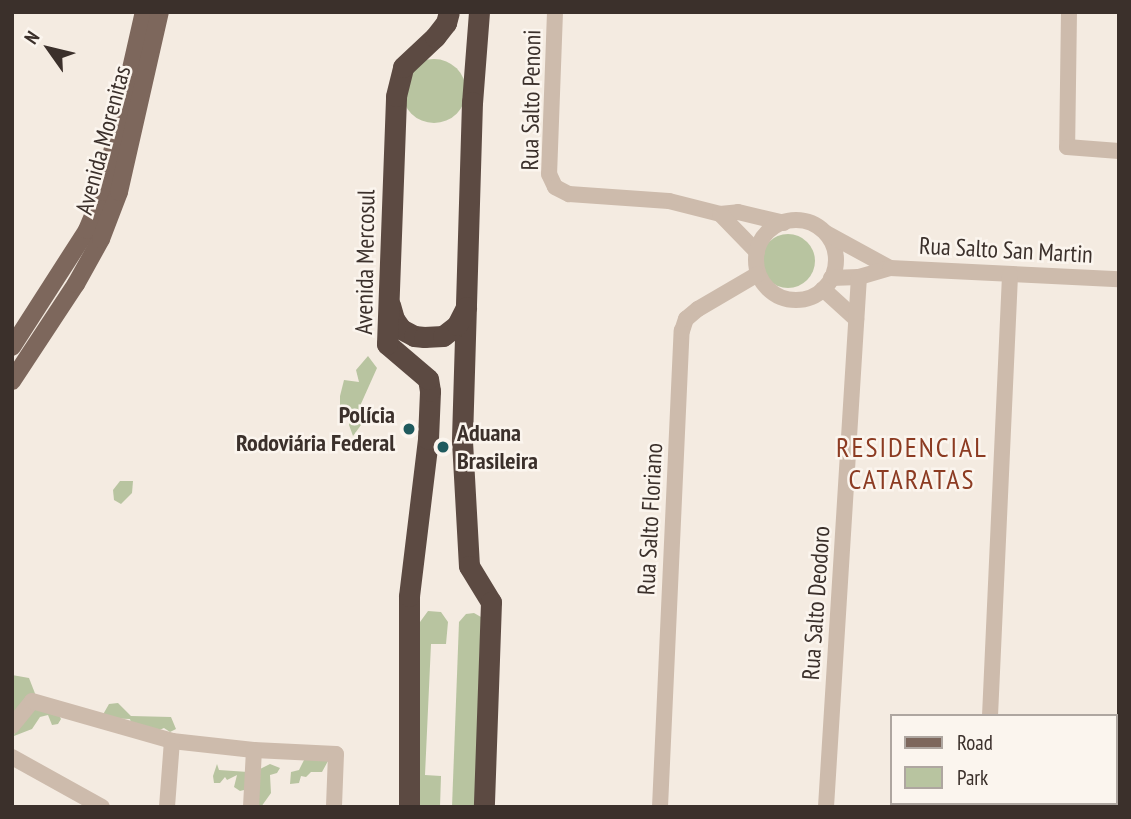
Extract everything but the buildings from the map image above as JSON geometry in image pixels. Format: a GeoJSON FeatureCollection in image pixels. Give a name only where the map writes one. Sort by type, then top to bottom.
{"type":"FeatureCollection","features":[{"type":"Feature","properties":{"kind":"highway","name":"Avenida Mercosul"},"geometry":{"type":"LineString","coordinates":[[409,807],[409,596],[428,439],[430,391],[428,379],[387,344],[397,81],[403,67],[446,23],[449,12]]}},
{"type":"Feature","properties":{"kind":"highway"},"geometry":{"type":"LineString","coordinates":[[479,12],[472,102],[462,441],[469,566],[491,602],[484,807]]}},
{"type":"Feature","properties":{"kind":"highway"},"geometry":{"type":"LineString","coordinates":[[389,300],[394,319],[401,329],[414,336],[443,336],[457,325],[466,307]]}},
{"type":"Feature","properties":{"kind":"main road","name":"Avenida Morenitas"},"geometry":{"type":"LineString","coordinates":[[12,381],[76,284],[101,239],[119,192],[144,12]]}},
{"type":"Feature","properties":{"kind":"main road","name":"Avenida Morenitas"},"geometry":{"type":"LineString","coordinates":[[12,347],[87,230],[128,127],[160,12]]}},
{"type":"Feature","properties":{"kind":"street","name":"Rua Salto Penoni"},"geometry":{"type":"LineString","coordinates":[[555,12],[550,174],[555,187],[569,194],[669,201],[720,214],[738,212],[784,223]]}},
{"type":"Feature","properties":{"kind":"street"},"geometry":{"type":"LineString","coordinates":[[1069,12],[1067,147],[1119,151]]}},
{"type":"Feature","properties":{"kind":"street"},"geometry":{"type":"LineString","coordinates":[[720,214],[757,252]]}},
{"type":"Feature","properties":{"kind":"street"},"geometry":{"type":"LineString","coordinates":[[803,221],[825,233],[835,258],[827,284],[812,296],[787,299],[775,294],[758,274],[757,252],[767,233],[784,223],[803,221]]}},
{"type":"Feature","properties":{"kind":"street","name":"Rua Salto San Martin"},"geometry":{"type":"LineString","coordinates":[[825,233],[890,268]]}},
{"type":"Feature","properties":{"kind":"street","name":"Rua Salto San Martin"},"geometry":{"type":"LineString","coordinates":[[827,284],[890,268],[1119,279]]}},
{"type":"Feature","properties":{"kind":"street","name":"Rua Salto Floriano"},"geometry":{"type":"LineString","coordinates":[[660,807],[682,331],[686,319],[698,309],[758,274]]}},
{"type":"Feature","properties":{"kind":"street"},"geometry":{"type":"LineString","coordinates":[[990,714],[1010,274]]}},
{"type":"Feature","properties":{"kind":"street","name":"Rua Salto Deodoro"},"geometry":{"type":"LineString","coordinates":[[826,807],[859,277]]}},
{"type":"Feature","properties":{"kind":"street"},"geometry":{"type":"LineString","coordinates":[[827,284],[856,319]]}},
{"type":"Feature","properties":{"kind":"street"},"geometry":{"type":"LineString","coordinates":[[12,726],[32,701],[172,741],[254,750],[336,754],[334,807]]}},
{"type":"Feature","properties":{"kind":"street"},"geometry":{"type":"LineString","coordinates":[[167,807],[172,741]]}},
{"type":"Feature","properties":{"kind":"street"},"geometry":{"type":"LineString","coordinates":[[251,807],[254,750]]}},
{"type":"Feature","properties":{"kind":"street"},"geometry":{"type":"LineString","coordinates":[[12,757],[102,807]]}},
{"type":"Feature","properties":{"kind":"green space"},"geometry":{"type":"Polygon","coordinates":[[[434,59],[446,61],[457,68],[464,79],[464,103],[457,114],[446,121],[434,123],[422,121],[411,114],[404,103],[402,91],[404,79],[411,68],[422,61],[434,59]]]}},
{"type":"Feature","properties":{"kind":"green space"},"geometry":{"type":"Polygon","coordinates":[[[788,234],[807,242],[815,261],[807,280],[788,288],[769,280],[761,261],[769,242],[788,234]]]}},
{"type":"Feature","properties":{"kind":"green space"},"geometry":{"type":"Polygon","coordinates":[[[368,356],[377,368],[360,406],[361,425],[353,436],[349,425],[351,413],[340,411],[340,396],[344,380],[359,382],[356,370],[368,356]]]}},
{"type":"Feature","properties":{"kind":"green space"},"geometry":{"type":"Polygon","coordinates":[[[120,481],[133,481],[132,493],[121,504],[114,500],[113,490],[120,481]]]}},
{"type":"Feature","properties":{"kind":"green space"},"geometry":{"type":"Polygon","coordinates":[[[428,611],[441,612],[448,622],[446,644],[431,644],[425,775],[441,776],[440,807],[412,807],[420,622],[428,611]]]}},
{"type":"Feature","properties":{"kind":"green space"},"geometry":{"type":"Polygon","coordinates":[[[474,613],[481,617],[475,807],[452,807],[459,622],[466,614],[474,613]]]}},
{"type":"Feature","properties":{"kind":"green space"},"geometry":{"type":"Polygon","coordinates":[[[12,675],[29,678],[36,696],[12,716],[12,675]]]}},
{"type":"Feature","properties":{"kind":"green space"},"geometry":{"type":"Polygon","coordinates":[[[118,703],[131,716],[171,717],[176,729],[170,732],[164,728],[157,731],[131,723],[130,719],[101,718],[109,704],[118,703]]]}},
{"type":"Feature","properties":{"kind":"green space"},"geometry":{"type":"Polygon","coordinates":[[[40,707],[56,710],[61,719],[58,724],[52,725],[48,715],[40,717],[32,729],[14,736],[16,722],[25,713],[40,707]]]}},
{"type":"Feature","properties":{"kind":"green space"},"geometry":{"type":"Polygon","coordinates":[[[307,754],[328,761],[322,772],[311,772],[306,777],[301,776],[299,783],[290,784],[291,772],[299,770],[307,754]]]}},
{"type":"Feature","properties":{"kind":"green space"},"geometry":{"type":"Polygon","coordinates":[[[217,764],[219,770],[248,772],[248,789],[240,791],[234,787],[237,775],[214,783],[217,764]]]}},
{"type":"Feature","properties":{"kind":"green space"},"geometry":{"type":"Polygon","coordinates":[[[270,764],[280,768],[277,773],[270,775],[271,793],[261,807],[256,807],[256,792],[260,786],[256,782],[256,771],[270,764]]]}},
{"type":"Feature","properties":{"kind":"place","name":"Polícia Rodoviária Federal"},"geometry":{"type":"Point","coordinates":[409,429]}},
{"type":"Feature","properties":{"kind":"place","name":"Aduana Brasileira"},"geometry":{"type":"Point","coordinates":[443,447]}},
{"type":"Feature","properties":{"kind":"district","name":"RESIDENCIAL CATARATAS"},"geometry":{"type":"Point","coordinates":[912,463]}}]}
